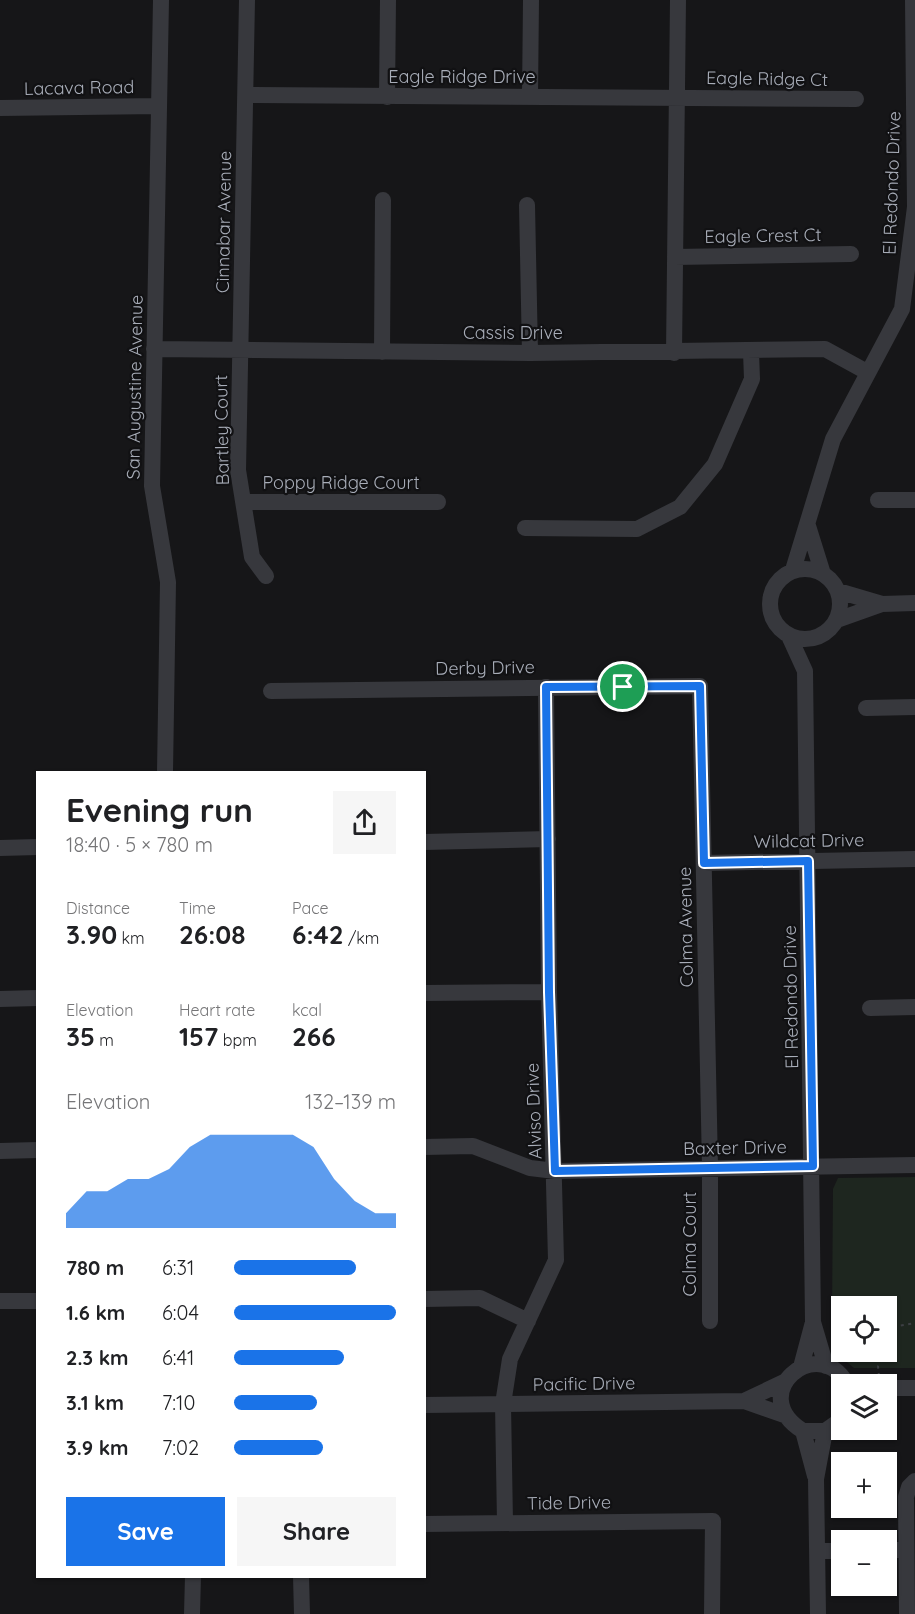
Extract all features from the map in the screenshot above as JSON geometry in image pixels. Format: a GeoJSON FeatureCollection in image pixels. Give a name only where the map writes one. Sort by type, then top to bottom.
{"type":"FeatureCollection","features":[{"type":"Feature","properties":{"kind":"street","name":"San Augustine Avenue"},"geometry":{"type":"LineString","coordinates":[[161,0],[153,486],[168,582],[165,771]]}},
{"type":"Feature","properties":{"kind":"street","name":"Cinnabar Avenue"},"geometry":{"type":"LineString","coordinates":[[241,350],[247,0]]}},
{"type":"Feature","properties":{"kind":"street"},"geometry":{"type":"LineString","coordinates":[[387,97],[388,0]]}},
{"type":"Feature","properties":{"kind":"street"},"geometry":{"type":"LineString","coordinates":[[530,96],[531,0]]}},
{"type":"Feature","properties":{"kind":"street"},"geometry":{"type":"LineString","coordinates":[[674,352],[678,0]]}},
{"type":"Feature","properties":{"kind":"street","name":"El Redondo Drive"},"geometry":{"type":"LineString","coordinates":[[793,570],[833,439],[902,309],[915,207],[913,0]]}},
{"type":"Feature","properties":{"kind":"street","name":"Eagle Ridge Drive"},"geometry":{"type":"LineString","coordinates":[[246,95],[678,97]]}},
{"type":"Feature","properties":{"kind":"street","name":"Eagle Ridge Ct"},"geometry":{"type":"LineString","coordinates":[[678,97],[856,99]]}},
{"type":"Feature","properties":{"kind":"street","name":"Lacava Road"},"geometry":{"type":"LineString","coordinates":[[0,108],[159,106]]}},
{"type":"Feature","properties":{"kind":"street"},"geometry":{"type":"LineString","coordinates":[[382,352],[383,200]]}},
{"type":"Feature","properties":{"kind":"street"},"geometry":{"type":"LineString","coordinates":[[527,205],[530,353]]}},
{"type":"Feature","properties":{"kind":"street","name":"Eagle Crest Ct"},"geometry":{"type":"LineString","coordinates":[[675,257],[851,254]]}},
{"type":"Feature","properties":{"kind":"street","name":"Cassis Drive"},"geometry":{"type":"LineString","coordinates":[[154,349],[530,353],[751,352],[825,349],[867,372]]}},
{"type":"Feature","properties":{"kind":"street","name":"Bartley Court"},"geometry":{"type":"LineString","coordinates":[[241,350],[238,470],[252,557],[266,576]]}},
{"type":"Feature","properties":{"kind":"street"},"geometry":{"type":"LineString","coordinates":[[525,528],[637,529],[680,507],[715,464],[752,379],[751,352]]}},
{"type":"Feature","properties":{"kind":"street"},"geometry":{"type":"LineString","coordinates":[[878,500],[915,500]]}},
{"type":"Feature","properties":{"kind":"street","name":"Poppy Ridge Court"},"geometry":{"type":"LineString","coordinates":[[243,502],[438,502]]}},
{"type":"Feature","properties":{"kind":"street"},"geometry":{"type":"LineString","coordinates":[[808,526],[823,574],[838,591],[882,604]]}},
{"type":"Feature","properties":{"kind":"street"},"geometry":{"type":"LineString","coordinates":[[823,574],[813,570],[793,570],[775,585],[770,607],[773,619],[789,636],[808,639],[818,637],[837,620],[840,610],[838,591]]}},
{"type":"Feature","properties":{"kind":"street"},"geometry":{"type":"LineString","coordinates":[[837,620],[882,604],[915,603]]}},
{"type":"Feature","properties":{"kind":"street","name":"El Redondo Drive"},"geometry":{"type":"LineString","coordinates":[[789,636],[805,671]]}},
{"type":"Feature","properties":{"kind":"street","name":"El Redondo Drive"},"geometry":{"type":"LineString","coordinates":[[801,1367],[813,1322],[813,1166],[805,671],[818,637]]}},
{"type":"Feature","properties":{"kind":"street","name":"Derby Drive"},"geometry":{"type":"LineString","coordinates":[[271,691],[700,686]]}},
{"type":"Feature","properties":{"kind":"street","name":"Colma Avenue"},"geometry":{"type":"LineString","coordinates":[[700,686],[710,1167]]}},
{"type":"Feature","properties":{"kind":"street","name":"Alviso Drive"},"geometry":{"type":"LineString","coordinates":[[506,1523],[503,1404],[510,1359],[556,1260],[549,992],[546,687]]}},
{"type":"Feature","properties":{"kind":"street"},"geometry":{"type":"LineString","coordinates":[[866,708],[915,707]]}},
{"type":"Feature","properties":{"kind":"street"},"geometry":{"type":"LineString","coordinates":[[426,842],[548,839]]}},
{"type":"Feature","properties":{"kind":"street"},"geometry":{"type":"LineString","coordinates":[[0,848],[36,847]]}},
{"type":"Feature","properties":{"kind":"street","name":"Wildcat Drive"},"geometry":{"type":"LineString","coordinates":[[704,863],[915,859]]}},
{"type":"Feature","properties":{"kind":"street"},"geometry":{"type":"LineString","coordinates":[[426,993],[549,992]]}},
{"type":"Feature","properties":{"kind":"street"},"geometry":{"type":"LineString","coordinates":[[0,999],[36,998]]}},
{"type":"Feature","properties":{"kind":"street"},"geometry":{"type":"LineString","coordinates":[[870,1008],[915,1007]]}},
{"type":"Feature","properties":{"kind":"street","name":"Baxter Drive"},"geometry":{"type":"LineString","coordinates":[[426,1147],[473,1146],[530,1168],[555,1171],[915,1165]]}},
{"type":"Feature","properties":{"kind":"street"},"geometry":{"type":"LineString","coordinates":[[0,1151],[36,1150]]}},
{"type":"Feature","properties":{"kind":"street","name":"Colma Court"},"geometry":{"type":"LineString","coordinates":[[710,1167],[710,1320]]}},
{"type":"Feature","properties":{"kind":"street"},"geometry":{"type":"LineString","coordinates":[[426,1299],[480,1298],[528,1320]]}},
{"type":"Feature","properties":{"kind":"street"},"geometry":{"type":"LineString","coordinates":[[0,1301],[36,1301]]}},
{"type":"Feature","properties":{"kind":"street","name":"El Redondo Drive"},"geometry":{"type":"LineString","coordinates":[[813,1322],[826,1366]]}},
{"type":"Feature","properties":{"kind":"street"},"geometry":{"type":"LineString","coordinates":[[801,1367],[820,1364],[840,1374]]}},
{"type":"Feature","properties":{"kind":"street","name":"Pacific Drive"},"geometry":{"type":"LineString","coordinates":[[744,1401],[784,1382],[801,1367]]}},
{"type":"Feature","properties":{"kind":"street"},"geometry":{"type":"LineString","coordinates":[[784,1382],[781,1393],[784,1415],[803,1431],[816,1479]]}},
{"type":"Feature","properties":{"kind":"street"},"geometry":{"type":"LineString","coordinates":[[897,1388],[915,1388]]}},
{"type":"Feature","properties":{"kind":"street","name":"Pacific Drive"},"geometry":{"type":"LineString","coordinates":[[426,1405],[744,1401],[784,1415]]}},
{"type":"Feature","properties":{"kind":"street"},"geometry":{"type":"LineString","coordinates":[[803,1431],[825,1431],[831,1427]]}},
{"type":"Feature","properties":{"kind":"street"},"geometry":{"type":"LineString","coordinates":[[818,1614],[816,1479],[825,1431]]}},
{"type":"Feature","properties":{"kind":"street"},"geometry":{"type":"LineString","coordinates":[[907,1614],[906,1497],[914,1482]]}},
{"type":"Feature","properties":{"kind":"street","name":"Tide Drive"},"geometry":{"type":"LineString","coordinates":[[426,1524],[713,1521],[712,1614]]}},
{"type":"Feature","properties":{"kind":"street"},"geometry":{"type":"LineString","coordinates":[[897,1550],[906,1550]]}},
{"type":"Feature","properties":{"kind":"street"},"geometry":{"type":"LineString","coordinates":[[818,1551],[831,1551]]}},
{"type":"Feature","properties":{"kind":"street"},"geometry":{"type":"LineString","coordinates":[[192,1614],[193,1578]]}},
{"type":"Feature","properties":{"kind":"street"},"geometry":{"type":"LineString","coordinates":[[301,1578],[302,1614]]}},
{"type":"Feature","properties":{"kind":"path"},"geometry":{"type":"LineString","coordinates":[[897,1326],[915,1323]]}},
{"type":"Feature","properties":{"kind":"shaded area"},"geometry":{"type":"Polygon","coordinates":[[[915,1177],[915,1368],[854,1368],[847,1362],[897,1362],[897,1296],[832,1296],[833,1189],[838,1178],[915,1177]]]}},
{"type":"Feature","properties":{"kind":"route"},"geometry":{"type":"LineString","coordinates":[[700,686],[704,863],[808,861],[813,1166],[555,1171],[549,992],[546,687],[623,687],[700,686]]}}]}
